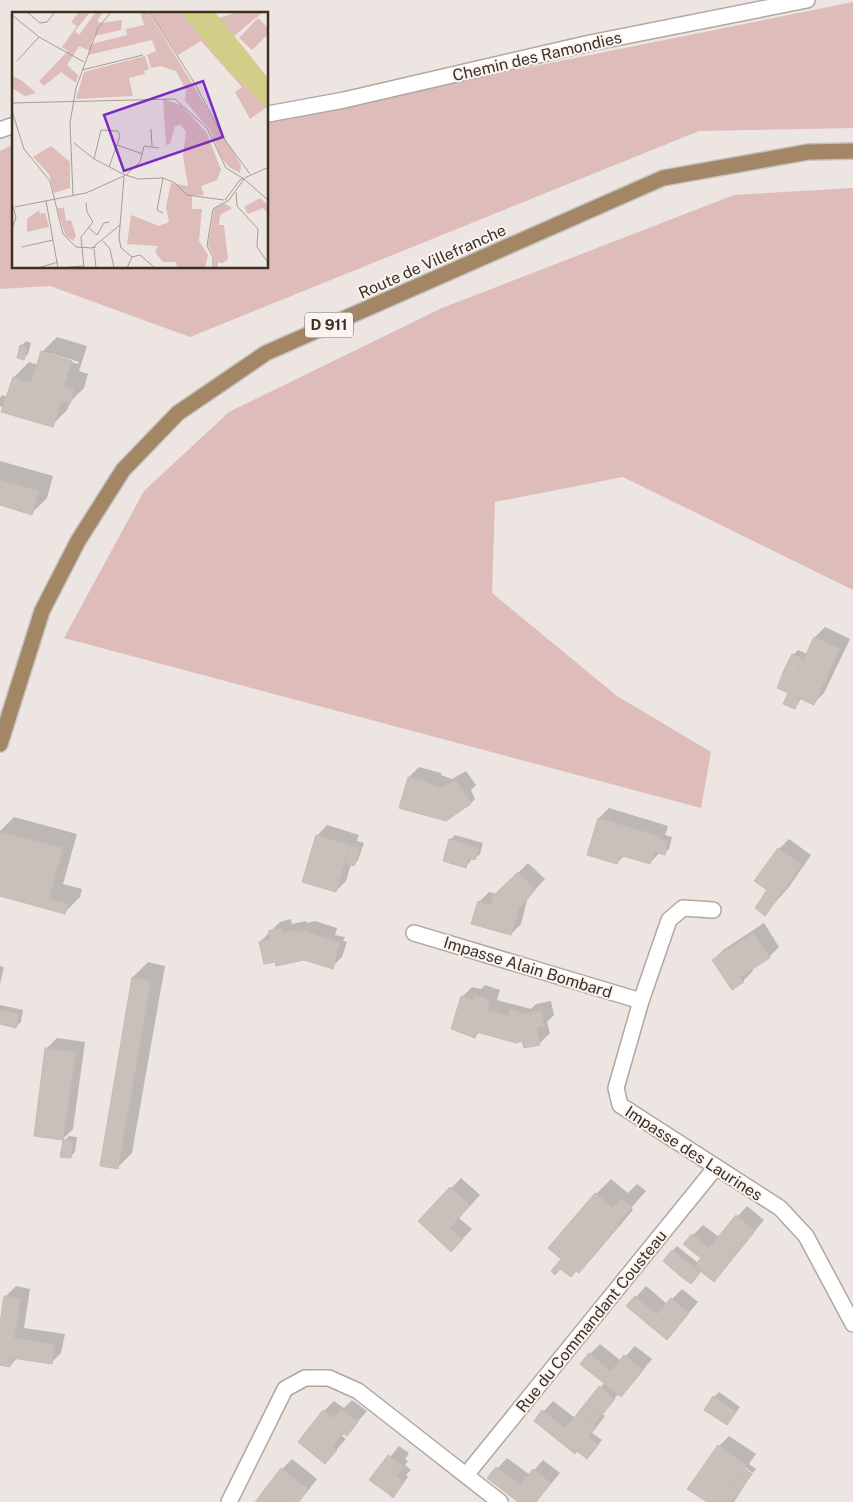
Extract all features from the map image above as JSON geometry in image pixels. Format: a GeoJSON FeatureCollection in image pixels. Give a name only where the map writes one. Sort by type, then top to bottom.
{"type":"FeatureCollection","features":[{"type":"Feature","properties":{"kind":"main road","name":"Route de Villefranche"},"geometry":{"type":"LineString","coordinates":[[0,744],[42,611],[78,541],[123,470],[178,413],[266,353],[663,178],[808,152],[853,151]]}},
{"type":"Feature","properties":{"kind":"street","name":"Chemin des Ramondies"},"geometry":{"type":"LineString","coordinates":[[269,114],[344,100],[590,43],[807,0]]}},
{"type":"Feature","properties":{"kind":"street"},"geometry":{"type":"LineString","coordinates":[[0,130],[12,126]]}},
{"type":"Feature","properties":{"kind":"street","name":"Impasse des Laurines"},"geometry":{"type":"LineString","coordinates":[[714,910],[683,908],[669,920],[616,1088],[620,1105],[780,1208],[806,1236],[853,1324]]}},
{"type":"Feature","properties":{"kind":"street","name":"Impasse Alain Bombard"},"geometry":{"type":"LineString","coordinates":[[414,932],[642,1001]]}},
{"type":"Feature","properties":{"kind":"street","name":"Rue du Commandant Cousteau"},"geometry":{"type":"LineString","coordinates":[[466,1475],[716,1167]]}},
{"type":"Feature","properties":{"kind":"street"},"geometry":{"type":"LineString","coordinates":[[229,1502],[285,1389],[305,1378],[329,1378],[358,1391],[500,1502]]}},
{"type":"Feature","properties":{"kind":"shaded area"},"geometry":{"type":"Polygon","coordinates":[[[853,2],[853,128],[699,131],[190,337],[50,286],[0,289],[0,151],[12,145],[12,269],[269,269],[269,120],[853,2]]]}},
{"type":"Feature","properties":{"kind":"shaded area"},"geometry":{"type":"Polygon","coordinates":[[[853,188],[853,590],[623,477],[495,502],[492,593],[617,696],[711,752],[701,808],[64,638],[144,491],[229,412],[442,308],[734,195],[853,188]]]}},
{"type":"Feature","properties":{"kind":"building"},"geometry":{"type":"Polygon","coordinates":[[[20,345],[27,347],[24,360],[17,358],[20,345]]]}},
{"type":"Feature","properties":{"kind":"building"},"geometry":{"type":"Polygon","coordinates":[[[41,351],[72,361],[64,386],[74,389],[70,404],[61,402],[53,427],[1,412],[13,377],[31,383],[41,351]]]}},
{"type":"Feature","properties":{"kind":"building"},"geometry":{"type":"Polygon","coordinates":[[[0,480],[39,491],[32,515],[0,505],[0,480]]]}},
{"type":"Feature","properties":{"kind":"building"},"geometry":{"type":"Polygon","coordinates":[[[814,637],[840,649],[814,705],[777,688],[784,670],[796,676],[814,637]]]}},
{"type":"Feature","properties":{"kind":"building"},"geometry":{"type":"Polygon","coordinates":[[[792,654],[803,659],[796,676],[784,670],[792,654]]]}},
{"type":"Feature","properties":{"kind":"building"},"geometry":{"type":"Polygon","coordinates":[[[788,693],[800,698],[795,709],[783,704],[788,693]]]}},
{"type":"Feature","properties":{"kind":"building"},"geometry":{"type":"Polygon","coordinates":[[[408,777],[431,783],[431,785],[441,788],[456,780],[467,796],[459,801],[463,809],[446,821],[399,808],[408,777]]]}},
{"type":"Feature","properties":{"kind":"building"},"geometry":{"type":"Polygon","coordinates":[[[467,796],[471,804],[463,809],[459,801],[467,796]]]}},
{"type":"Feature","properties":{"kind":"building"},"geometry":{"type":"Polygon","coordinates":[[[598,818],[659,836],[650,864],[620,855],[617,864],[587,855],[598,818]]]}},
{"type":"Feature","properties":{"kind":"building"},"geometry":{"type":"Polygon","coordinates":[[[0,832],[63,848],[49,899],[68,904],[65,914],[0,896],[0,832]]]}},
{"type":"Feature","properties":{"kind":"building"},"geometry":{"type":"Polygon","coordinates":[[[316,835],[350,845],[336,892],[302,882],[316,835]]]}},
{"type":"Feature","properties":{"kind":"building"},"geometry":{"type":"Polygon","coordinates":[[[658,838],[668,842],[665,855],[654,852],[658,838]]]}},
{"type":"Feature","properties":{"kind":"building"},"geometry":{"type":"Polygon","coordinates":[[[449,839],[479,848],[475,860],[469,858],[466,868],[443,861],[449,839]]]}},
{"type":"Feature","properties":{"kind":"building"},"geometry":{"type":"Polygon","coordinates":[[[350,845],[360,848],[354,866],[344,863],[350,845]]]}},
{"type":"Feature","properties":{"kind":"building"},"geometry":{"type":"Polygon","coordinates":[[[778,848],[802,865],[765,916],[755,908],[767,890],[754,881],[778,848]]]}},
{"type":"Feature","properties":{"kind":"building"},"geometry":{"type":"Polygon","coordinates":[[[518,872],[535,890],[519,909],[511,935],[471,924],[478,901],[491,905],[493,896],[518,872]]]}},
{"type":"Feature","properties":{"kind":"building"},"geometry":{"type":"Polygon","coordinates":[[[281,928],[282,933],[296,930],[297,933],[304,931],[328,938],[325,948],[337,952],[333,969],[304,960],[276,966],[275,962],[264,964],[259,942],[270,940],[268,931],[281,928]]]}},
{"type":"Feature","properties":{"kind":"building"},"geometry":{"type":"Polygon","coordinates":[[[753,933],[770,958],[740,977],[744,982],[732,990],[712,960],[753,933]]]}},
{"type":"Feature","properties":{"kind":"building"},"geometry":{"type":"Polygon","coordinates":[[[328,938],[341,942],[337,952],[325,948],[328,938]]]}},
{"type":"Feature","properties":{"kind":"building"},"geometry":{"type":"Polygon","coordinates":[[[132,977],[151,981],[118,1169],[100,1166],[132,977]]]}},
{"type":"Feature","properties":{"kind":"building"},"geometry":{"type":"Polygon","coordinates":[[[474,995],[490,1000],[487,1010],[523,1020],[525,1014],[541,1010],[545,1026],[537,1028],[540,1045],[524,1048],[522,1041],[516,1043],[477,1032],[475,1038],[451,1029],[461,996],[473,1000],[474,995]]]}},
{"type":"Feature","properties":{"kind":"building"},"geometry":{"type":"Polygon","coordinates":[[[510,1009],[525,1014],[523,1020],[508,1016],[510,1009]]]}},
{"type":"Feature","properties":{"kind":"building"},"geometry":{"type":"Polygon","coordinates":[[[0,1010],[19,1014],[16,1028],[0,1024],[0,1010]]]}},
{"type":"Feature","properties":{"kind":"building"},"geometry":{"type":"Polygon","coordinates":[[[45,1048],[76,1052],[63,1140],[34,1136],[45,1048]]]}},
{"type":"Feature","properties":{"kind":"building"},"geometry":{"type":"Polygon","coordinates":[[[63,1140],[73,1141],[71,1158],[60,1157],[63,1140]]]}},
{"type":"Feature","properties":{"kind":"building"},"geometry":{"type":"Polygon","coordinates":[[[450,1187],[470,1205],[450,1228],[463,1239],[451,1252],[418,1221],[450,1187]]]}},
{"type":"Feature","properties":{"kind":"building"},"geometry":{"type":"Polygon","coordinates":[[[595,1193],[613,1208],[621,1198],[632,1207],[579,1273],[576,1271],[571,1277],[560,1269],[555,1275],[551,1271],[561,1259],[548,1248],[595,1193]]]}},
{"type":"Feature","properties":{"kind":"building"},"geometry":{"type":"Polygon","coordinates":[[[736,1215],[755,1231],[747,1241],[744,1239],[719,1269],[722,1272],[714,1282],[694,1266],[701,1258],[683,1244],[692,1234],[709,1248],[736,1215]]]}},
{"type":"Feature","properties":{"kind":"building"},"geometry":{"type":"Polygon","coordinates":[[[744,1239],[747,1241],[722,1272],[719,1269],[744,1239]]]}},
{"type":"Feature","properties":{"kind":"building"},"geometry":{"type":"Polygon","coordinates":[[[672,1250],[689,1263],[679,1275],[663,1261],[672,1250]]]}},
{"type":"Feature","properties":{"kind":"building"},"geometry":{"type":"Polygon","coordinates":[[[689,1263],[700,1273],[691,1284],[679,1275],[689,1263]]]}},
{"type":"Feature","properties":{"kind":"building"},"geometry":{"type":"Polygon","coordinates":[[[4,1296],[21,1298],[14,1338],[55,1344],[52,1364],[12,1358],[10,1367],[0,1365],[0,1323],[4,1296]]]}},
{"type":"Feature","properties":{"kind":"building"},"geometry":{"type":"Polygon","coordinates":[[[635,1296],[657,1314],[671,1298],[689,1313],[667,1340],[626,1306],[635,1296]]]}},
{"type":"Feature","properties":{"kind":"building"},"geometry":{"type":"Polygon","coordinates":[[[589,1353],[611,1371],[624,1355],[643,1370],[621,1397],[580,1364],[589,1353]]]}},
{"type":"Feature","properties":{"kind":"building"},"geometry":{"type":"Polygon","coordinates":[[[599,1386],[615,1399],[601,1416],[585,1404],[599,1386]]]}},
{"type":"Feature","properties":{"kind":"building"},"geometry":{"type":"Polygon","coordinates":[[[713,1396],[736,1412],[727,1425],[704,1410],[713,1396]]]}},
{"type":"Feature","properties":{"kind":"building"},"geometry":{"type":"Polygon","coordinates":[[[585,1404],[601,1416],[596,1423],[580,1410],[585,1404]]]}},
{"type":"Feature","properties":{"kind":"building"},"geometry":{"type":"Polygon","coordinates":[[[341,1409],[358,1422],[347,1436],[343,1433],[333,1447],[337,1450],[325,1464],[298,1442],[323,1410],[334,1418],[341,1409]]]}},
{"type":"Feature","properties":{"kind":"building"},"geometry":{"type":"Polygon","coordinates":[[[542,1410],[565,1428],[578,1413],[596,1427],[575,1454],[534,1421],[542,1410]]]}},
{"type":"Feature","properties":{"kind":"building"},"geometry":{"type":"Polygon","coordinates":[[[580,1410],[596,1423],[594,1425],[578,1413],[580,1410]]]}},
{"type":"Feature","properties":{"kind":"building"},"geometry":{"type":"Polygon","coordinates":[[[588,1437],[598,1445],[587,1459],[577,1451],[588,1437]]]}},
{"type":"Feature","properties":{"kind":"building"},"geometry":{"type":"Polygon","coordinates":[[[718,1445],[746,1465],[727,1494],[734,1499],[732,1502],[707,1502],[687,1489],[718,1445]]]}},
{"type":"Feature","properties":{"kind":"building"},"geometry":{"type":"Polygon","coordinates":[[[388,1455],[400,1464],[393,1473],[402,1480],[390,1495],[369,1480],[388,1455]]]}},
{"type":"Feature","properties":{"kind":"building"},"geometry":{"type":"Polygon","coordinates":[[[400,1464],[404,1467],[396,1476],[393,1473],[400,1464]]]}},
{"type":"Feature","properties":{"kind":"building"},"geometry":{"type":"Polygon","coordinates":[[[496,1467],[520,1485],[533,1469],[551,1483],[536,1502],[518,1502],[487,1478],[496,1467]]]}},
{"type":"Feature","properties":{"kind":"building"},"geometry":{"type":"Polygon","coordinates":[[[281,1468],[308,1489],[299,1502],[255,1502],[281,1468]]]}},
{"type":"Feature","properties":{"kind":"building"},"geometry":{"type":"Polygon","coordinates":[[[744,1468],[752,1474],[734,1499],[727,1494],[744,1468]]]}},
{"type":"Feature","properties":{"kind":"building"},"geometry":{"type":"Polygon","coordinates":[[[402,1480],[404,1482],[393,1498],[390,1495],[402,1480]]]}}]}
